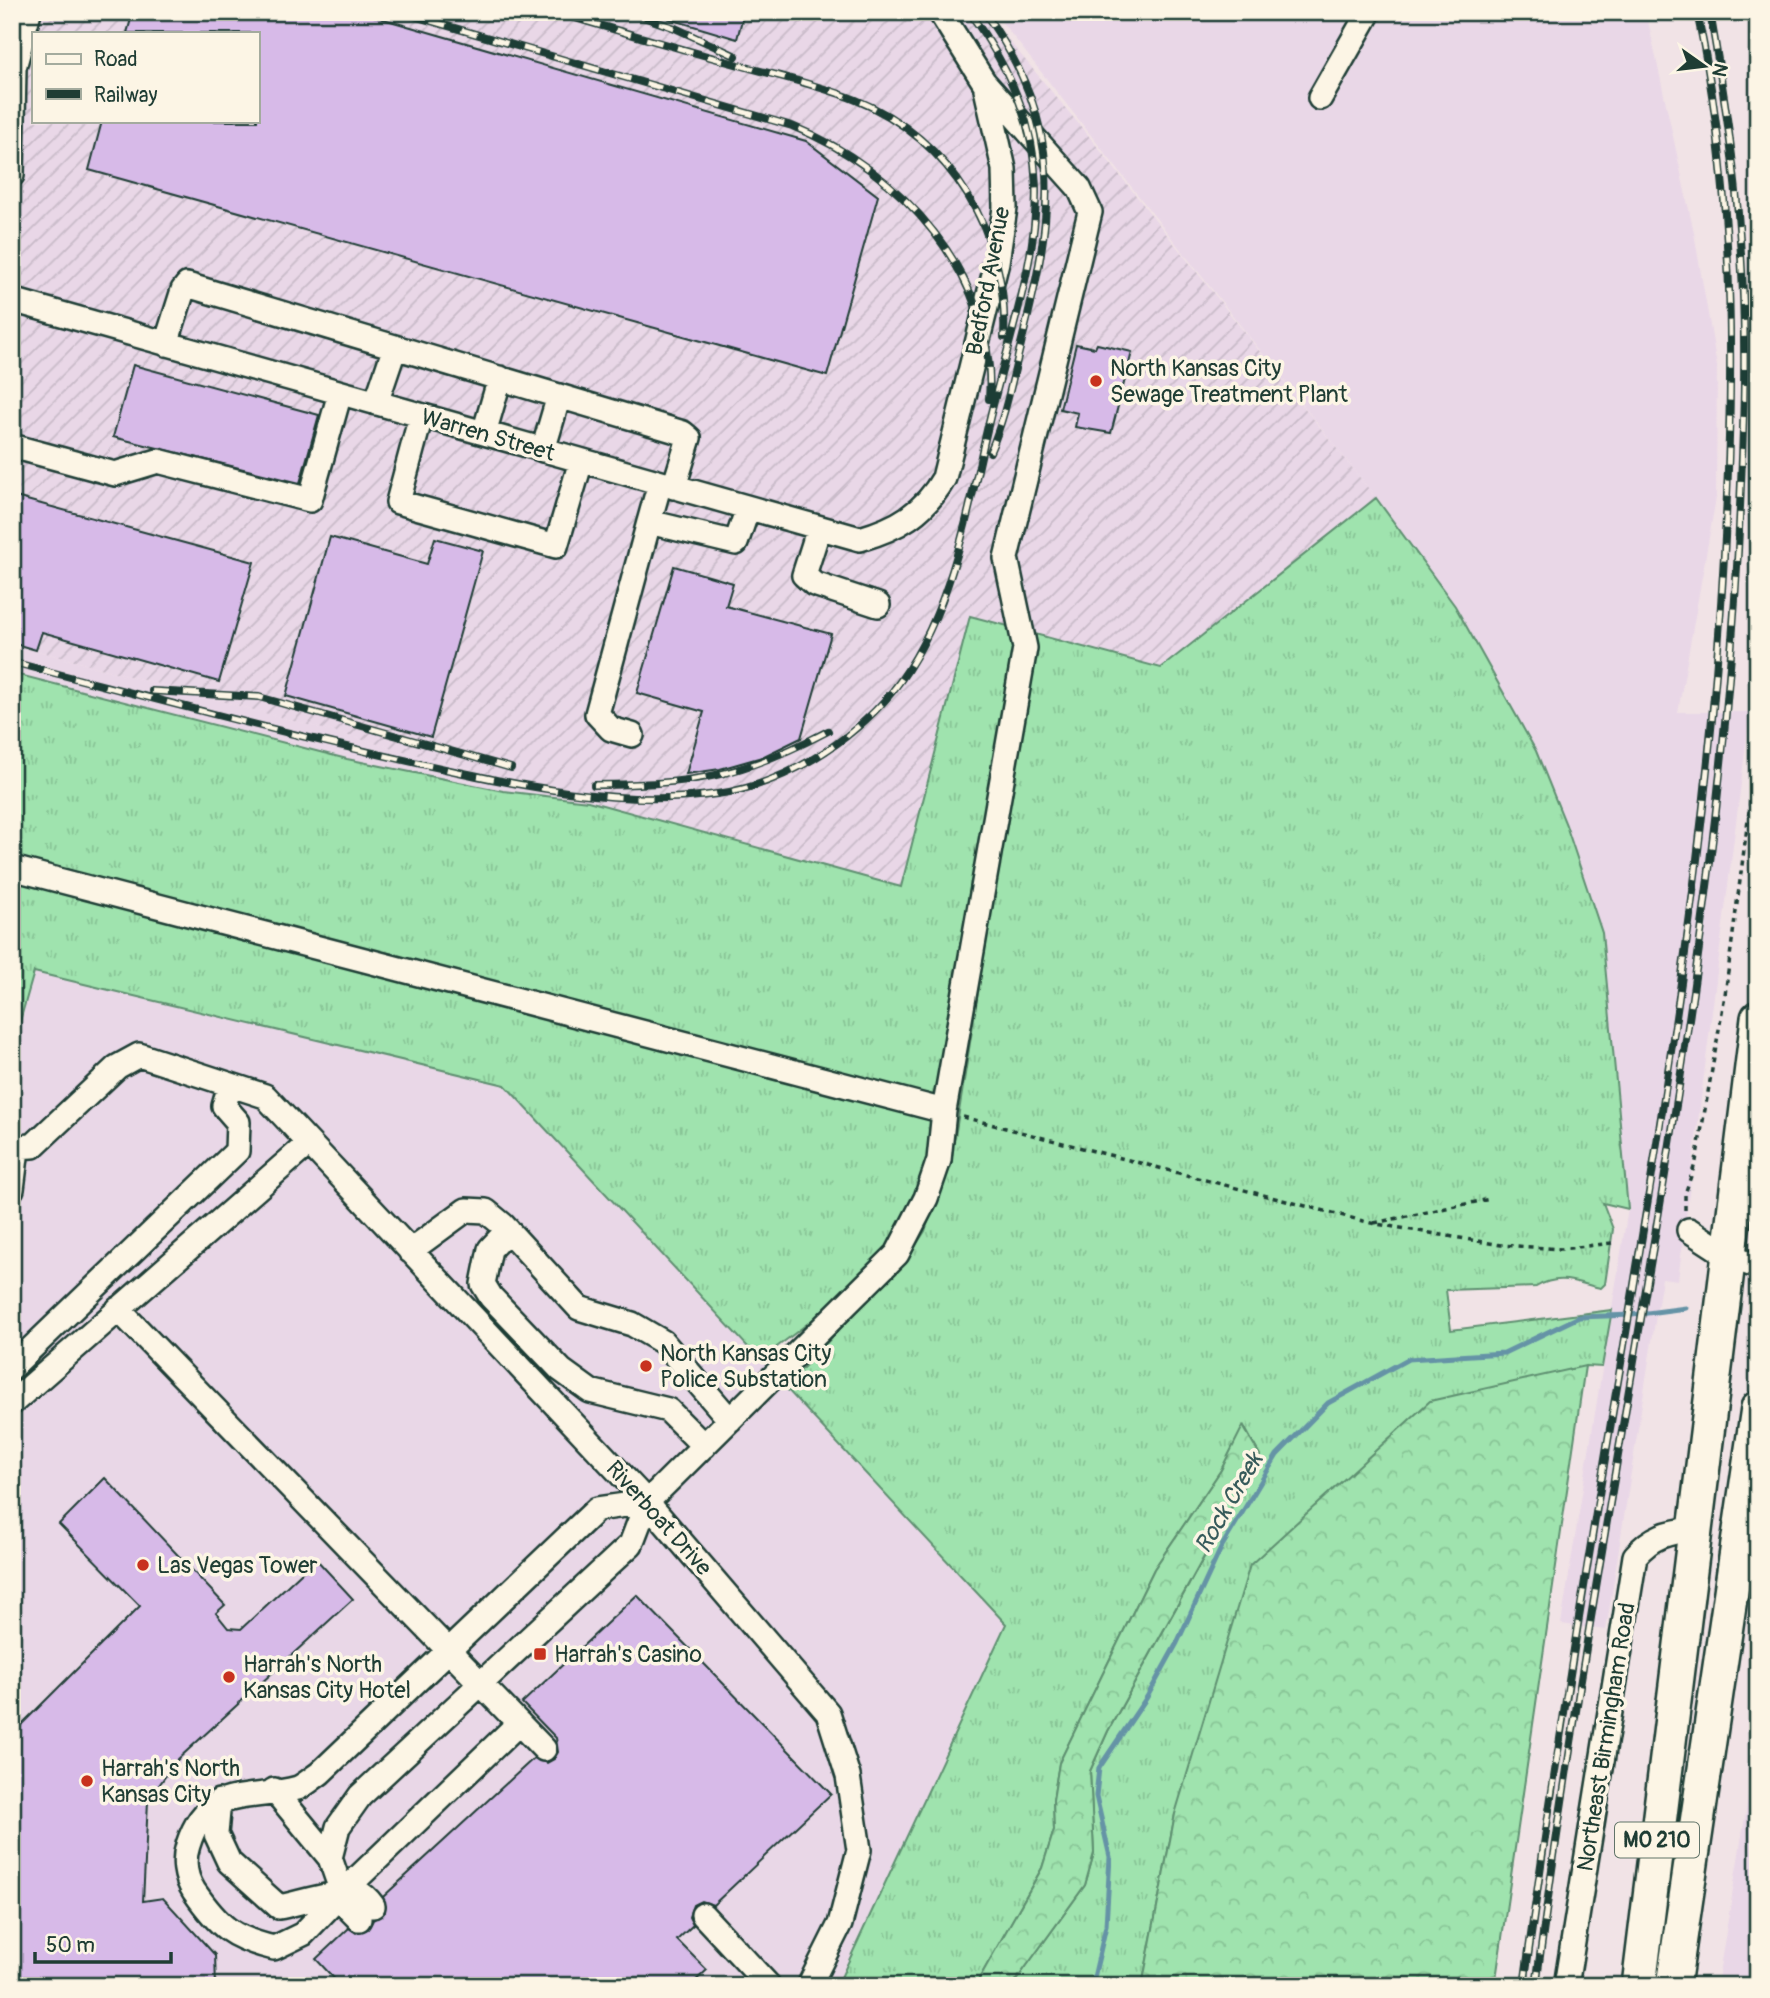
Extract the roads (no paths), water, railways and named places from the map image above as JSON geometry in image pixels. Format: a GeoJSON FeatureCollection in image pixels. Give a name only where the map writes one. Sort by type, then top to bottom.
{"type":"FeatureCollection","features":[{"type":"Feature","properties":{"kind":"highway","name":"MO 210"},"geometry":{"type":"LineString","coordinates":[[1639,1986],[1694,1529],[1743,1261],[1758,1018]]}},
{"type":"Feature","properties":{"kind":"highway","name":"MO 210"},"geometry":{"type":"LineString","coordinates":[[1673,1986],[1758,1408]]}},
{"type":"Feature","properties":{"kind":"street"},"geometry":{"type":"LineString","coordinates":[[12,175],[14,68],[29,12]]}},
{"type":"Feature","properties":{"kind":"street"},"geometry":{"type":"LineString","coordinates":[[330,1858],[338,1827],[360,1796],[631,1544],[647,1502],[897,1254],[926,1198],[939,1160],[944,1111],[1025,648],[1006,558],[1090,212],[1079,188],[984,82],[940,12]]}},
{"type":"Feature","properties":{"kind":"street"},"geometry":{"type":"LineString","coordinates":[[1320,99],[1369,12]]}},
{"type":"Feature","properties":{"kind":"street","name":"Bedford Avenue"},"geometry":{"type":"LineString","coordinates":[[944,478],[997,262],[1005,208],[1002,156],[984,82]]}},
{"type":"Feature","properties":{"kind":"street"},"geometry":{"type":"LineString","coordinates":[[166,344],[187,285],[683,433],[689,438],[649,522],[597,714],[611,729],[632,735]]}},
{"type":"Feature","properties":{"kind":"street","name":"Warren Street"},"geometry":{"type":"LineString","coordinates":[[12,300],[860,539],[884,532],[919,511],[934,495],[944,478]]}},
{"type":"Feature","properties":{"kind":"street"},"geometry":{"type":"LineString","coordinates":[[376,403],[395,347]]}},
{"type":"Feature","properties":{"kind":"street"},"geometry":{"type":"LineString","coordinates":[[484,433],[500,378]]}},
{"type":"Feature","properties":{"kind":"street"},"geometry":{"type":"LineString","coordinates":[[12,446],[115,474],[158,461],[310,500],[340,393]]}},
{"type":"Feature","properties":{"kind":"street"},"geometry":{"type":"LineString","coordinates":[[543,450],[559,396]]}},
{"type":"Feature","properties":{"kind":"street"},"geometry":{"type":"LineString","coordinates":[[421,416],[398,502],[556,546],[581,461]]}},
{"type":"Feature","properties":{"kind":"street"},"geometry":{"type":"LineString","coordinates":[[649,522],[737,543],[748,508]]}},
{"type":"Feature","properties":{"kind":"street"},"geometry":{"type":"LineString","coordinates":[[819,528],[804,575],[814,584],[878,605]]}},
{"type":"Feature","properties":{"kind":"street"},"geometry":{"type":"LineString","coordinates":[[12,869],[944,1111]]}},
{"type":"Feature","properties":{"kind":"street","name":"Riverboat Drive"},"geometry":{"type":"LineString","coordinates":[[14,1148],[33,1146],[117,1067],[139,1055],[265,1096],[647,1502],[828,1713],[848,1776],[859,1850],[840,1924],[809,1986]]}},
{"type":"Feature","properties":{"kind":"street"},"geometry":{"type":"LineString","coordinates":[[12,1367],[237,1151],[238,1122],[224,1105],[230,1085]]}},
{"type":"Feature","properties":{"kind":"street"},"geometry":{"type":"LineString","coordinates":[[12,1403],[309,1143]]}},
{"type":"Feature","properties":{"kind":"street"},"geometry":{"type":"LineString","coordinates":[[12,1189],[14,1148]]}},
{"type":"Feature","properties":{"kind":"street"},"geometry":{"type":"LineString","coordinates":[[410,1251],[466,1210],[486,1211],[508,1230],[579,1308],[632,1324],[663,1342],[730,1420]]}},
{"type":"Feature","properties":{"kind":"street"},"geometry":{"type":"LineString","coordinates":[[508,1230],[490,1249],[483,1284],[491,1297],[561,1370],[590,1391],[668,1410],[704,1446]]}},
{"type":"Feature","properties":{"kind":"street"},"geometry":{"type":"LineString","coordinates":[[1689,1230],[1743,1261]]}},
{"type":"Feature","properties":{"kind":"street"},"geometry":{"type":"LineString","coordinates":[[118,1309],[544,1749]]}},
{"type":"Feature","properties":{"kind":"street"},"geometry":{"type":"LineString","coordinates":[[519,1723],[344,1891],[303,1934],[274,1948],[240,1940],[218,1923],[192,1887],[183,1858],[195,1821],[219,1801],[299,1787],[320,1773],[597,1509],[647,1502]]}},
{"type":"Feature","properties":{"kind":"street","name":"Northeast Birmingham Road"},"geometry":{"type":"LineString","coordinates":[[1566,1986],[1635,1556],[1648,1541],[1666,1533],[1694,1529]]}},
{"type":"Feature","properties":{"kind":"street"},"geometry":{"type":"LineString","coordinates":[[274,1790],[330,1858],[344,1891]]}},
{"type":"Feature","properties":{"kind":"street"},"geometry":{"type":"LineString","coordinates":[[219,1801],[216,1834],[229,1862],[279,1907],[307,1903],[344,1891],[360,1893],[366,1912]]}},
{"type":"Feature","properties":{"kind":"street"},"geometry":{"type":"LineString","coordinates":[[703,1915],[769,1986]]}},
{"type":"Feature","properties":{"kind":"waterway","name":"Rock Creek"},"geometry":{"type":"LineString","coordinates":[[1092,1986],[1106,1926],[1110,1857],[1096,1796],[1099,1768],[1147,1697],[1177,1643],[1222,1546],[1277,1455],[1328,1403],[1408,1359],[1504,1353],[1579,1317],[1632,1315],[1686,1308]]}},
{"type":"Feature","properties":{"kind":"railway"},"geometry":{"type":"LineString","coordinates":[[400,12],[792,126],[832,145],[870,170],[904,199],[934,233],[959,270],[977,311],[988,354],[989,399]]}},
{"type":"Feature","properties":{"kind":"railway"},"geometry":{"type":"LineString","coordinates":[[554,12],[827,90],[856,100],[890,117],[920,139],[946,165],[968,195],[984,228],[996,263],[1003,299],[1004,337]]}},
{"type":"Feature","properties":{"kind":"railway"},"geometry":{"type":"LineString","coordinates":[[629,12],[675,28],[736,56]]}},
{"type":"Feature","properties":{"kind":"railway"},"geometry":{"type":"LineString","coordinates":[[12,662],[370,752],[458,772],[568,792],[643,798],[717,794],[766,781],[814,759],[856,728],[892,692],[931,627],[945,592],[967,517],[1031,250],[1036,204],[1034,159],[1023,112],[1002,64],[969,12]]}},
{"type":"Feature","properties":{"kind":"railway"},"geometry":{"type":"LineString","coordinates":[[984,12],[1011,54],[1029,94],[1041,134],[1046,173],[1046,213],[1041,254],[1004,412],[990,452]]}},
{"type":"Feature","properties":{"kind":"railway"},"geometry":{"type":"LineString","coordinates":[[1524,1986],[1570,1674],[1668,1074],[1706,784],[1715,687],[1729,445],[1729,300],[1720,156],[1697,12]]}},
{"type":"Feature","properties":{"kind":"railway"},"geometry":{"type":"LineString","coordinates":[[1536,1986],[1579,1693],[1686,1042],[1726,715],[1740,511],[1744,317],[1735,183],[1710,12]]}},
{"type":"Feature","properties":{"kind":"railway"},"geometry":{"type":"LineString","coordinates":[[152,691],[259,697],[511,768]]}},
{"type":"Feature","properties":{"kind":"railway"},"geometry":{"type":"LineString","coordinates":[[594,785],[660,783],[715,775],[768,759],[828,731]]}},
{"type":"Feature","properties":{"kind":"place","name":"North Kansas City Sewage Treatment Plant"},"geometry":{"type":"Point","coordinates":[1096,381]}},
{"type":"Feature","properties":{"kind":"place","name":"North Kansas City Police Substation"},"geometry":{"type":"Point","coordinates":[646,1366]}},
{"type":"Feature","properties":{"kind":"place","name":"Las Vegas Tower"},"geometry":{"type":"Point","coordinates":[143,1565]}},
{"type":"Feature","properties":{"kind":"place","name":"Harrah's Casino"},"geometry":{"type":"Point","coordinates":[540,1654]}},
{"type":"Feature","properties":{"kind":"place","name":"Harrah's North Kansas City Hotel"},"geometry":{"type":"Point","coordinates":[229,1677]}},
{"type":"Feature","properties":{"kind":"place","name":"Harrah's North Kansas City"},"geometry":{"type":"Point","coordinates":[87,1781]}}]}
